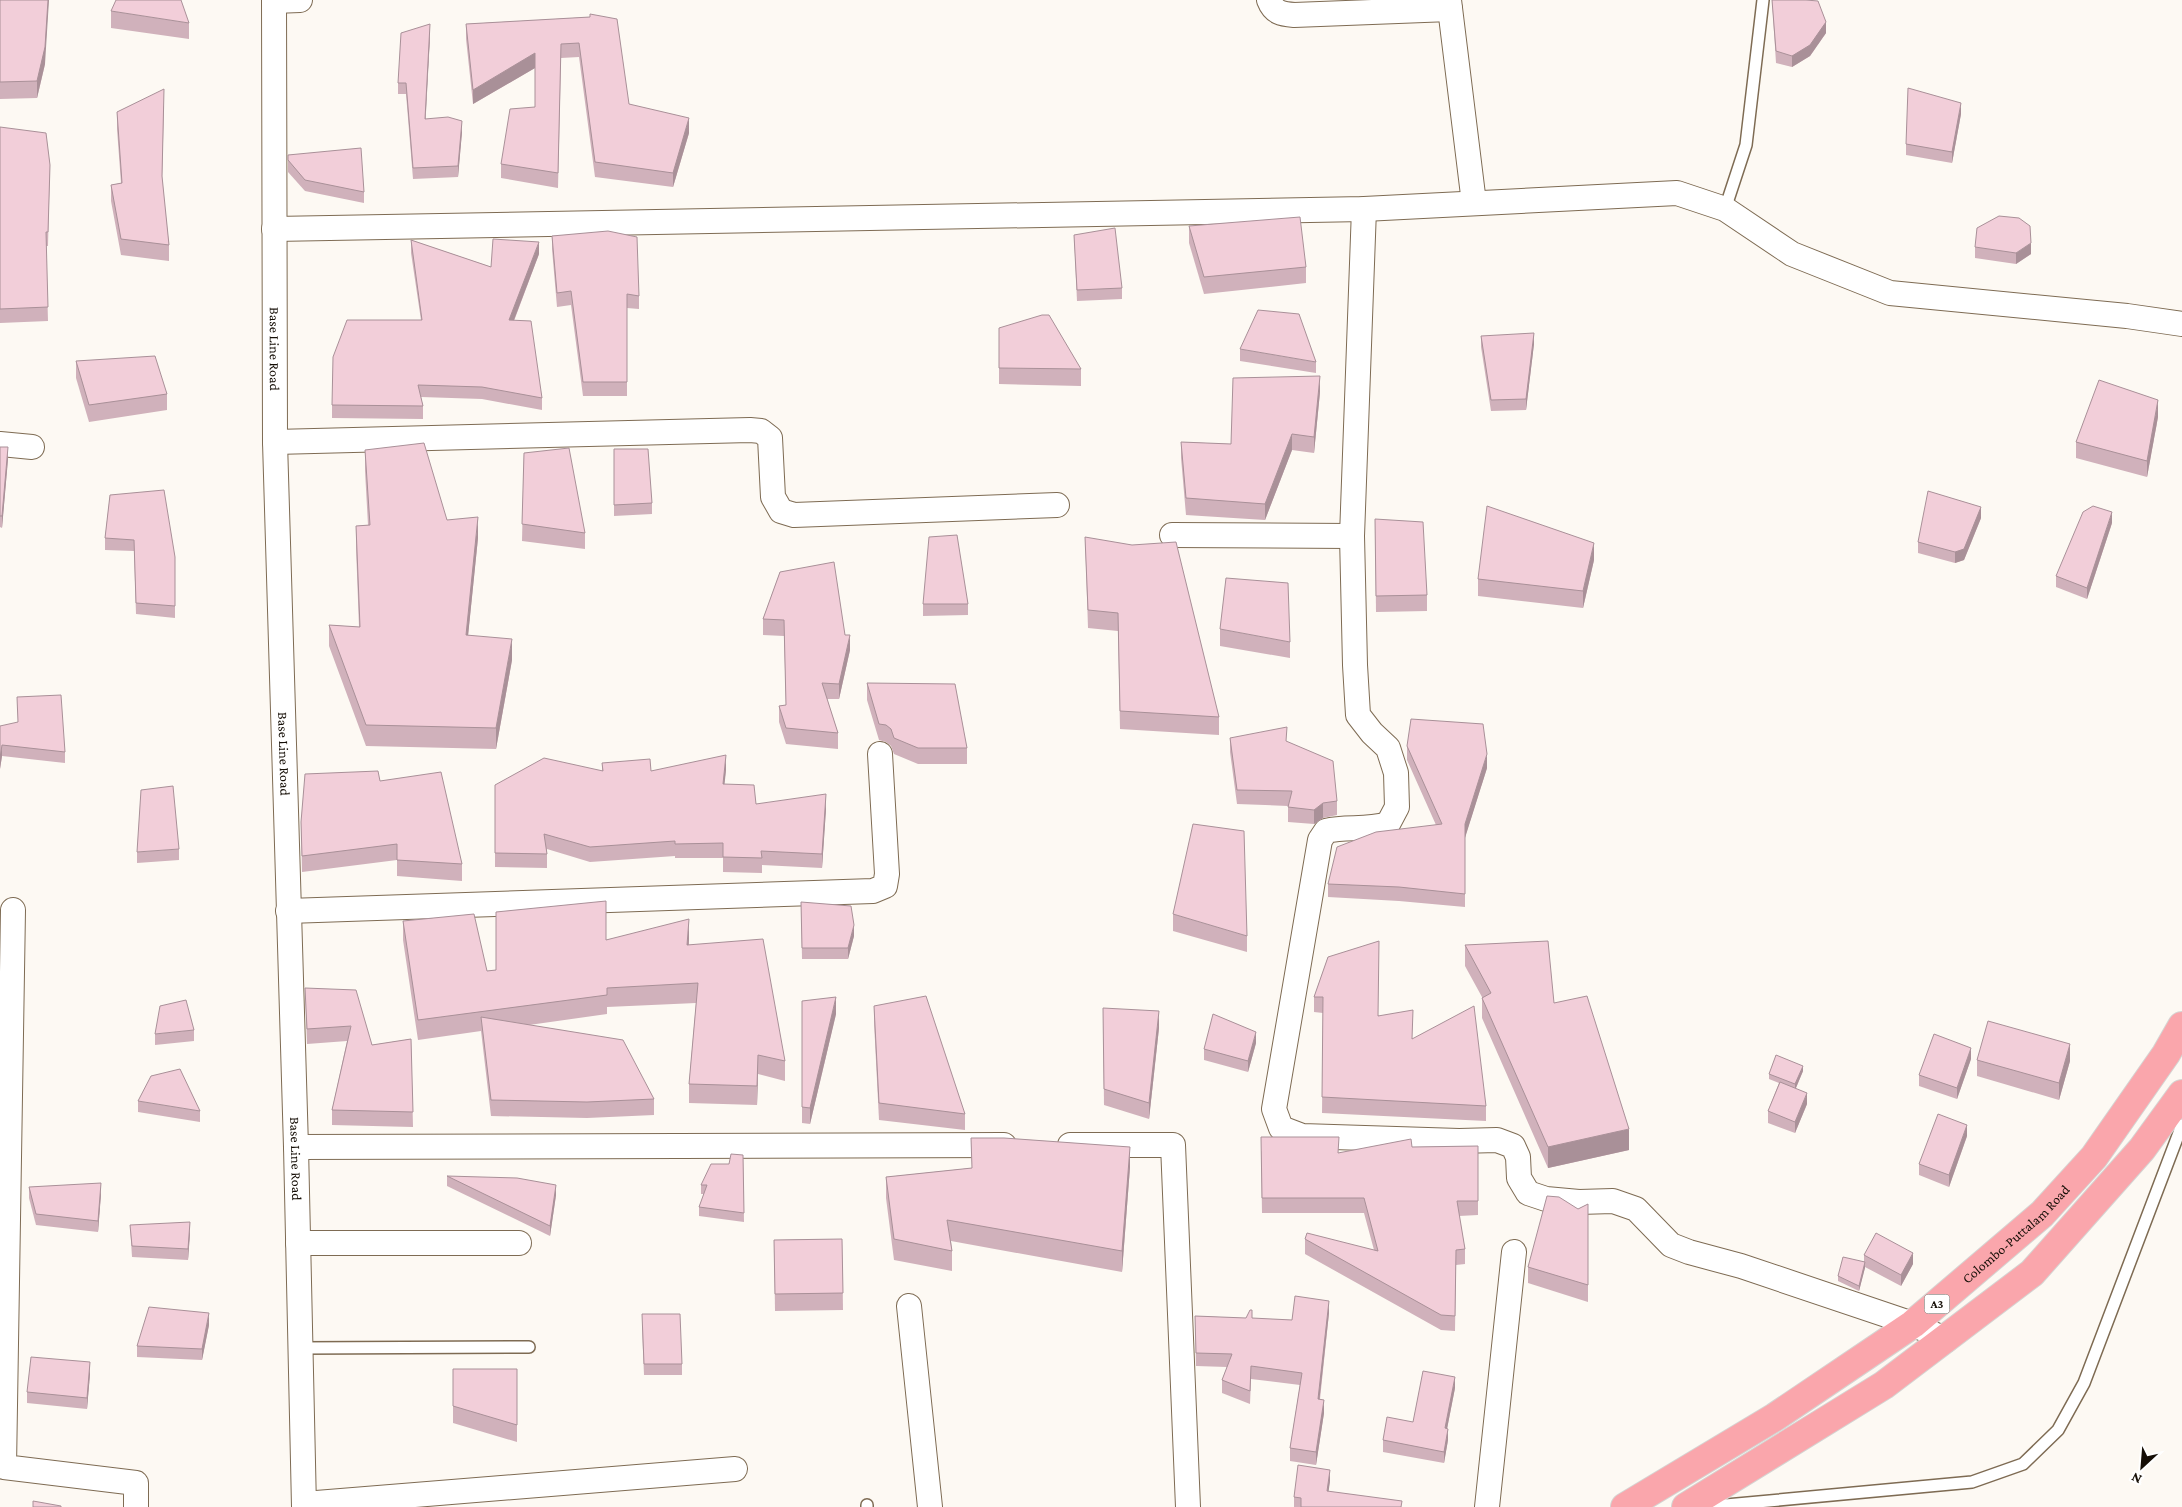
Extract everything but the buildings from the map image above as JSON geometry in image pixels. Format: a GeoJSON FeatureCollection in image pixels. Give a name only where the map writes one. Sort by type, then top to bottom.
{"type":"FeatureCollection","features":[{"type":"Feature","properties":{"kind":"highway","name":"Colombo-Puttalam Road"},"geometry":{"type":"LineString","coordinates":[[1625,1507],[1774,1417],[1914,1324],[2042,1214],[2094,1157],[2166,1054],[2182,1026]]}},
{"type":"Feature","properties":{"kind":"highway","name":"A3"},"geometry":{"type":"LineString","coordinates":[[1686,1507],[1876,1390],[1946,1340],[2032,1273],[2142,1149],[2182,1094]]}},
{"type":"Feature","properties":{"kind":"street"},"geometry":{"type":"LineString","coordinates":[[274,0],[300,0]]}},
{"type":"Feature","properties":{"kind":"street","name":"Base Line Road"},"geometry":{"type":"LineString","coordinates":[[274,0],[275,442],[296,1147],[304,1506]]}},
{"type":"Feature","properties":{"kind":"street"},"geometry":{"type":"LineString","coordinates":[[1269,0],[1271,6],[1280,14],[1294,16],[1450,5],[1474,203]]}},
{"type":"Feature","properties":{"kind":"street"},"geometry":{"type":"LineString","coordinates":[[274,229],[1364,209],[1677,193],[1725,209],[1792,254],[1890,293],[2127,316],[2182,324]]}},
{"type":"Feature","properties":{"kind":"street"},"geometry":{"type":"LineString","coordinates":[[1364,209],[1352,536],[1355,665],[1358,715],[1372,733],[1388,748],[1396,774],[1397,807],[1388,824],[1372,829],[1326,831],[1320,840],[1274,1109],[1281,1128],[1302,1136],[1459,1141],[1497,1140],[1513,1146],[1518,1157],[1519,1178],[1528,1193],[1546,1199],[1580,1202],[1613,1201],[1636,1209],[1671,1245],[1689,1252],[1741,1266],[1914,1324],[1946,1340]]}},
{"type":"Feature","properties":{"kind":"street"},"geometry":{"type":"LineString","coordinates":[[275,442],[750,430],[761,431],[770,438],[773,497],[781,511],[794,515],[1057,505]]}},
{"type":"Feature","properties":{"kind":"street"},"geometry":{"type":"LineString","coordinates":[[0,444],[32,447]]}},
{"type":"Feature","properties":{"kind":"street"},"geometry":{"type":"LineString","coordinates":[[1172,535],[1352,536]]}},
{"type":"Feature","properties":{"kind":"street"},"geometry":{"type":"LineString","coordinates":[[288,911],[873,890],[885,886],[886,874],[880,754]]}},
{"type":"Feature","properties":{"kind":"street"},"geometry":{"type":"LineString","coordinates":[[13,910],[4,1467],[136,1483],[136,1507]]}},
{"type":"Feature","properties":{"kind":"street"},"geometry":{"type":"LineString","coordinates":[[296,1147],[1023,1145]]}},
{"type":"Feature","properties":{"kind":"street"},"geometry":{"type":"LineString","coordinates":[[1053,1145],[1173,1145],[1188,1507]]}},
{"type":"Feature","properties":{"kind":"street"},"geometry":{"type":"LineString","coordinates":[[298,1243],[519,1243]]}},
{"type":"Feature","properties":{"kind":"street"},"geometry":{"type":"LineString","coordinates":[[1487,1507],[1514,1252]]}},
{"type":"Feature","properties":{"kind":"street"},"geometry":{"type":"LineString","coordinates":[[909,1306],[930,1507]]}},
{"type":"Feature","properties":{"kind":"street"},"geometry":{"type":"LineString","coordinates":[[304,1506],[735,1469]]}},
{"type":"Feature","properties":{"kind":"lane"},"geometry":{"type":"LineString","coordinates":[[1725,209],[1746,145],[1762,0]]}},
{"type":"Feature","properties":{"kind":"lane"},"geometry":{"type":"LineString","coordinates":[[1704,1507],[1972,1482],[2023,1464],[2058,1430],[2084,1383],[2182,1125]]}},
{"type":"Feature","properties":{"kind":"lane"},"geometry":{"type":"LineString","coordinates":[[301,1348],[529,1347]]}}]}
